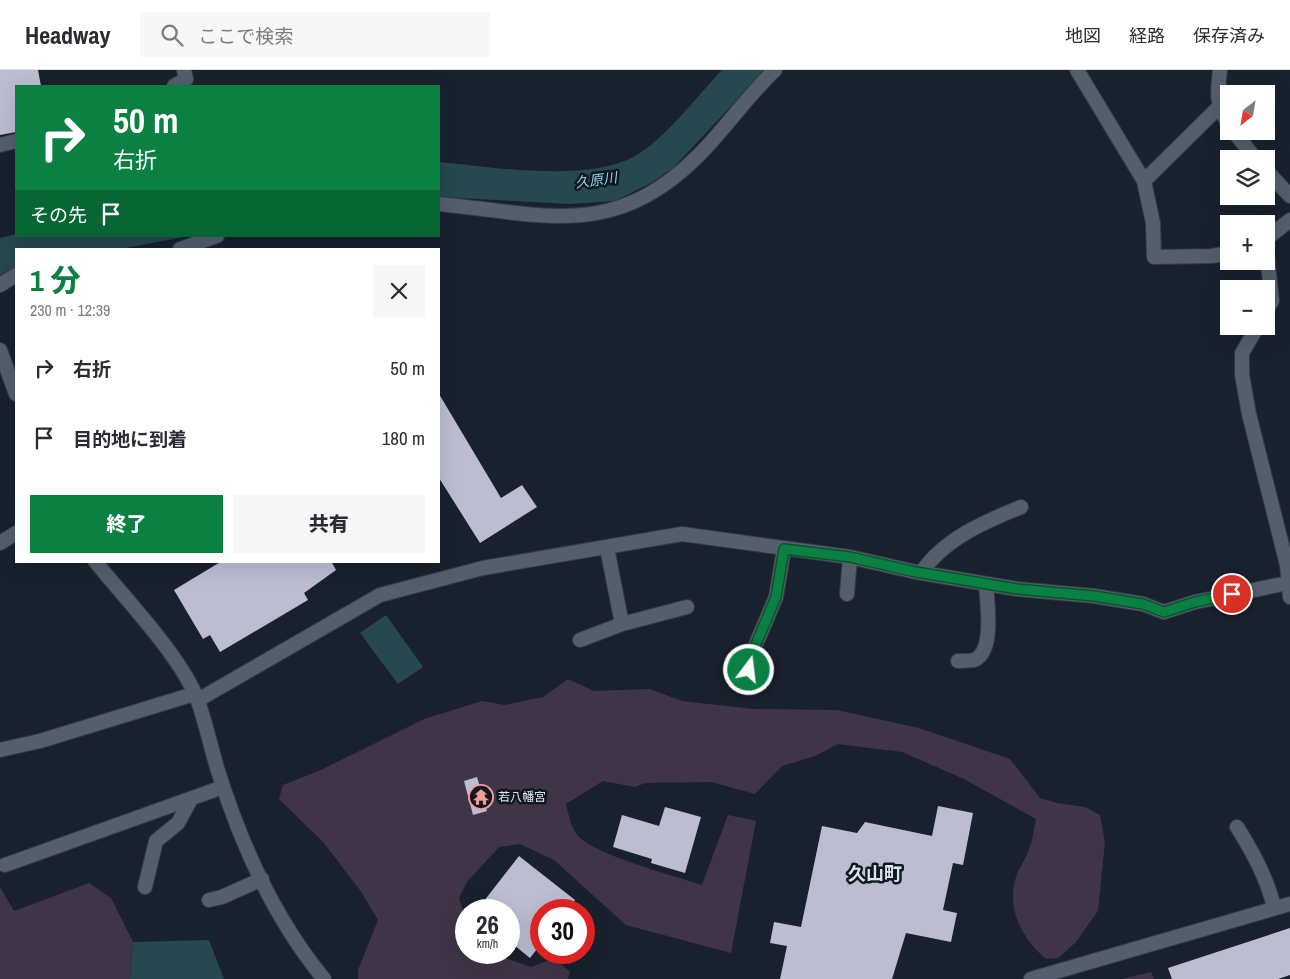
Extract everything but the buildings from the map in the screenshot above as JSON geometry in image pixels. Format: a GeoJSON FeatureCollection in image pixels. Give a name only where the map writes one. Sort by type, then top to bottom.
{"type":"FeatureCollection","features":[{"type":"Feature","properties":{"kind":"street"},"geometry":{"type":"LineString","coordinates":[[176,85],[186,79],[184,70]]}},
{"type":"Feature","properties":{"kind":"street"},"geometry":{"type":"LineString","coordinates":[[440,204],[529,215],[580,216],[616,210],[656,192],[699,155],[737,109],[775,70]]}},
{"type":"Feature","properties":{"kind":"street"},"geometry":{"type":"LineString","coordinates":[[1076,70],[1144,181],[1153,223],[1154,257],[1220,255]]}},
{"type":"Feature","properties":{"kind":"street"},"geometry":{"type":"LineString","coordinates":[[1144,181],[1219,107],[1217,96],[1220,70]]}},
{"type":"Feature","properties":{"kind":"street"},"geometry":{"type":"LineString","coordinates":[[1240,140],[1249,150]]}},
{"type":"Feature","properties":{"kind":"street"},"geometry":{"type":"LineString","coordinates":[[0,145],[15,141]]}},
{"type":"Feature","properties":{"kind":"street"},"geometry":{"type":"LineString","coordinates":[[1275,180],[1290,196]]}},
{"type":"Feature","properties":{"kind":"street"},"geometry":{"type":"LineString","coordinates":[[1275,232],[1290,220]]}},
{"type":"Feature","properties":{"kind":"street"},"geometry":{"type":"LineString","coordinates":[[183,248],[214,237]]}},
{"type":"Feature","properties":{"kind":"street"},"geometry":{"type":"LineString","coordinates":[[0,285],[15,276]]}},
{"type":"Feature","properties":{"kind":"street"},"geometry":{"type":"LineString","coordinates":[[0,750],[40,741],[196,697],[380,595],[483,568],[682,534],[850,557],[921,573],[986,584],[1094,596],[1143,604],[1164,612],[1195,602],[1289,590],[1288,564],[1249,414],[1242,375],[1242,353],[1253,335]]}},
{"type":"Feature","properties":{"kind":"street"},"geometry":{"type":"LineString","coordinates":[[0,350],[15,391]]}},
{"type":"Feature","properties":{"kind":"street"},"geometry":{"type":"LineString","coordinates":[[921,573],[928,562],[973,528],[1021,507]]}},
{"type":"Feature","properties":{"kind":"street"},"geometry":{"type":"LineString","coordinates":[[0,543],[15,534]]}},
{"type":"Feature","properties":{"kind":"street"},"geometry":{"type":"LineString","coordinates":[[607,548],[622,624]]}},
{"type":"Feature","properties":{"kind":"street"},"geometry":{"type":"LineString","coordinates":[[749,670],[756,644],[776,597],[784,549]]}},
{"type":"Feature","properties":{"kind":"street"},"geometry":{"type":"LineString","coordinates":[[847,594],[850,557]]}},
{"type":"Feature","properties":{"kind":"street"},"geometry":{"type":"LineString","coordinates":[[96,563],[175,660],[196,697],[224,786],[262,880],[305,956],[324,979]]}},
{"type":"Feature","properties":{"kind":"street"},"geometry":{"type":"LineString","coordinates":[[958,661],[973,660],[981,655],[986,646],[988,632],[986,584]]}},
{"type":"Feature","properties":{"kind":"street"},"geometry":{"type":"LineString","coordinates":[[580,640],[622,624],[687,606]]}},
{"type":"Feature","properties":{"kind":"street"},"geometry":{"type":"LineString","coordinates":[[5,865],[224,786]]}},
{"type":"Feature","properties":{"kind":"street"},"geometry":{"type":"LineString","coordinates":[[145,887],[156,841],[178,822],[191,799]]}},
{"type":"Feature","properties":{"kind":"street"},"geometry":{"type":"LineString","coordinates":[[1237,827],[1247,842],[1270,891],[1274,908]]}},
{"type":"Feature","properties":{"kind":"street"},"geometry":{"type":"LineString","coordinates":[[209,900],[222,897],[262,880]]}},
{"type":"Feature","properties":{"kind":"street"},"geometry":{"type":"LineString","coordinates":[[1031,979],[1290,904]]}},
{"type":"Feature","properties":{"kind":"shaded area"},"geometry":{"type":"Polygon","coordinates":[[[568,679],[594,691],[650,689],[682,701],[754,709],[837,710],[919,728],[1010,759],[1040,798],[1057,803],[1085,807],[1100,815],[1105,842],[1098,911],[1076,942],[1058,958],[1046,959],[1037,951],[1023,932],[1018,922],[1013,900],[1016,877],[1030,845],[1036,819],[964,779],[902,752],[838,744],[815,756],[782,766],[755,794],[711,782],[645,783],[635,787],[603,781],[566,804],[574,830],[579,837],[589,844],[603,852],[702,885],[728,815],[756,821],[731,953],[626,925],[554,860],[520,844],[499,847],[467,882],[459,899],[455,899],[455,964],[520,963],[531,967],[539,964],[561,964],[570,972],[568,979],[358,979],[358,970],[378,920],[360,890],[323,842],[279,799],[283,785],[321,770],[424,719],[482,701],[505,705],[543,697],[568,679]]]}},
{"type":"Feature","properties":{"kind":"shaded area"},"geometry":{"type":"Polygon","coordinates":[[[89,883],[111,898],[133,942],[130,979],[0,979],[0,887],[14,911],[89,883]]]}},
{"type":"Feature","properties":{"kind":"shaded area"},"geometry":{"type":"Polygon","coordinates":[[[1151,972],[1154,979],[1122,979],[1151,972]]]}},
{"type":"Feature","properties":{"kind":"water","name":"久原川"},"geometry":{"type":"Polygon","coordinates":[[[722,70],[765,70],[673,168],[651,183],[615,201],[570,204],[440,197],[440,162],[539,171],[592,169],[615,164],[635,156],[658,139],[722,70]]]}},
{"type":"Feature","properties":{"kind":"water"},"geometry":{"type":"Polygon","coordinates":[[[15,234],[15,237],[184,237],[125,248],[15,248],[15,268],[0,275],[0,238],[15,234]]]}},
{"type":"Feature","properties":{"kind":"water"},"geometry":{"type":"Polygon","coordinates":[[[386,615],[423,667],[398,684],[360,633],[386,615]]]}},
{"type":"Feature","properties":{"kind":"water"},"geometry":{"type":"Polygon","coordinates":[[[209,940],[224,979],[130,979],[133,942],[209,940]]]}},
{"type":"Feature","properties":{"kind":"place","name":"若八幡宮"},"geometry":{"type":"Point","coordinates":[481,797]}},
{"type":"Feature","properties":{"kind":"district","name":"久山町"},"geometry":{"type":"Point","coordinates":[875,873]}},
{"type":"Feature","properties":{"kind":"route"},"geometry":{"type":"LineString","coordinates":[[749,670],[756,644],[776,597],[784,549],[850,557],[916,572],[1017,589],[1094,596],[1143,604],[1164,612],[1195,602],[1232,594]]}}]}
